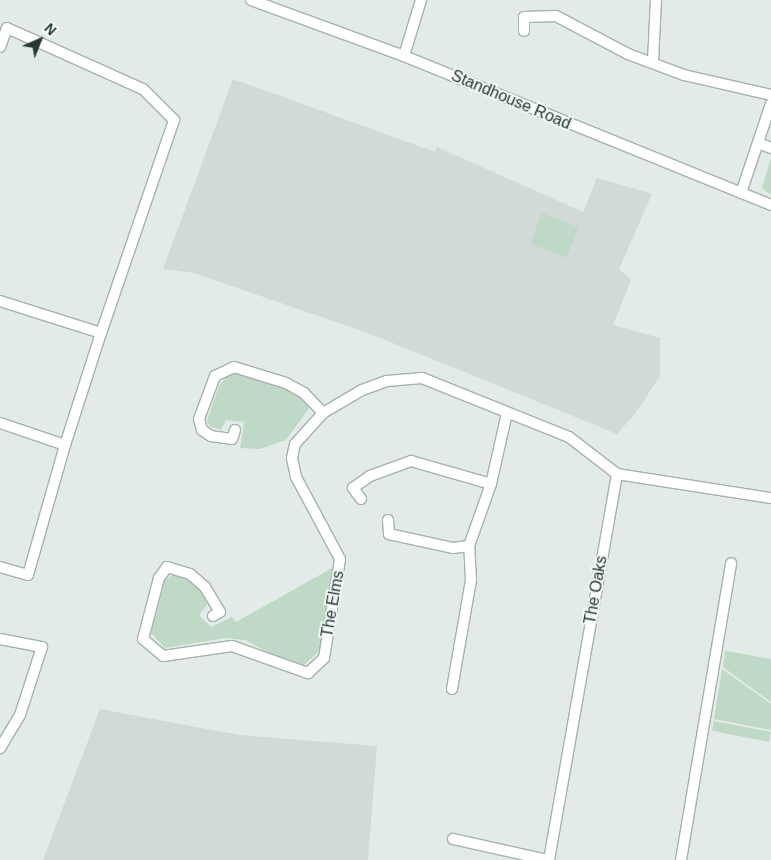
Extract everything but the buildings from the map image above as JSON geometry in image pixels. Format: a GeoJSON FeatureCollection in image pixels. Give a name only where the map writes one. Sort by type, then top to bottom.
{"type":"FeatureCollection","features":[{"type":"Feature","properties":{"kind":"street","name":"Standhouse Road"},"geometry":{"type":"LineString","coordinates":[[250,0],[404,56],[771,205]]}},
{"type":"Feature","properties":{"kind":"street"},"geometry":{"type":"LineString","coordinates":[[404,56],[421,0]]}},
{"type":"Feature","properties":{"kind":"street"},"geometry":{"type":"LineString","coordinates":[[653,61],[656,0]]}},
{"type":"Feature","properties":{"kind":"street"},"geometry":{"type":"LineString","coordinates":[[524,31],[524,17],[556,16],[628,54],[653,61],[684,75],[771,95]]}},
{"type":"Feature","properties":{"kind":"street"},"geometry":{"type":"LineString","coordinates":[[0,47],[7,28],[143,89],[174,120],[65,445],[28,575],[0,567]]}},
{"type":"Feature","properties":{"kind":"street"},"geometry":{"type":"LineString","coordinates":[[741,193],[761,144],[771,104]]}},
{"type":"Feature","properties":{"kind":"street"},"geometry":{"type":"LineString","coordinates":[[761,144],[771,148]]}},
{"type":"Feature","properties":{"kind":"street"},"geometry":{"type":"LineString","coordinates":[[0,301],[101,333]]}},
{"type":"Feature","properties":{"kind":"street"},"geometry":{"type":"LineString","coordinates":[[234,430],[232,439],[211,436],[202,430],[199,419],[215,376],[234,367],[286,383],[304,393],[323,413]]}},
{"type":"Feature","properties":{"kind":"street","name":"The Elms"},"geometry":{"type":"LineString","coordinates":[[213,616],[220,612],[205,587],[190,574],[167,567],[159,578],[143,639],[163,656],[232,646],[308,672],[324,658],[340,559],[296,477],[292,458],[295,444],[323,413],[370,386],[422,378],[569,437],[617,474]]}},
{"type":"Feature","properties":{"kind":"street"},"geometry":{"type":"LineString","coordinates":[[452,690],[471,580],[469,546],[491,484],[507,413]]}},
{"type":"Feature","properties":{"kind":"street"},"geometry":{"type":"LineString","coordinates":[[0,423],[65,445]]}},
{"type":"Feature","properties":{"kind":"street"},"geometry":{"type":"LineString","coordinates":[[361,499],[353,488],[410,461],[491,484]]}},
{"type":"Feature","properties":{"kind":"street"},"geometry":{"type":"LineString","coordinates":[[617,474],[771,498]]}},
{"type":"Feature","properties":{"kind":"street","name":"The Oaks"},"geometry":{"type":"LineString","coordinates":[[453,839],[548,860],[617,474]]}},
{"type":"Feature","properties":{"kind":"street"},"geometry":{"type":"LineString","coordinates":[[388,520],[389,534],[454,548],[469,546]]}},
{"type":"Feature","properties":{"kind":"street"},"geometry":{"type":"LineString","coordinates":[[681,860],[731,564]]}},
{"type":"Feature","properties":{"kind":"street"},"geometry":{"type":"LineString","coordinates":[[0,639],[42,648],[20,715],[0,748]]}},
{"type":"Feature","properties":{"kind":"shaded area"},"geometry":{"type":"Polygon","coordinates":[[[233,79],[435,152],[437,147],[583,212],[597,178],[652,194],[619,269],[631,280],[613,325],[660,338],[660,376],[635,414],[617,434],[368,333],[194,273],[163,269],[233,79]]]}},
{"type":"Feature","properties":{"kind":"shaded area"},"geometry":{"type":"Polygon","coordinates":[[[100,709],[239,735],[377,746],[368,860],[43,860],[100,709]]]}},
{"type":"Feature","properties":{"kind":"green space"},"geometry":{"type":"Polygon","coordinates":[[[771,158],[771,195],[762,188],[771,158]]]}},
{"type":"Feature","properties":{"kind":"green space"},"geometry":{"type":"Polygon","coordinates":[[[542,213],[578,227],[567,258],[530,244],[542,213]]]}},
{"type":"Feature","properties":{"kind":"green space"},"geometry":{"type":"Polygon","coordinates":[[[238,373],[287,387],[310,407],[286,440],[260,449],[240,448],[244,422],[226,420],[221,430],[210,426],[207,421],[219,386],[226,377],[238,373]]]}},
{"type":"Feature","properties":{"kind":"green space"},"geometry":{"type":"Polygon","coordinates":[[[334,567],[320,650],[304,665],[281,659],[245,640],[225,638],[165,648],[151,633],[165,580],[176,572],[193,579],[206,598],[207,605],[199,615],[211,627],[232,617],[236,622],[334,567]]]}},
{"type":"Feature","properties":{"kind":"green space"},"geometry":{"type":"Polygon","coordinates":[[[725,651],[771,659],[771,702],[723,667],[725,651]]]}},
{"type":"Feature","properties":{"kind":"green space"},"geometry":{"type":"Polygon","coordinates":[[[722,669],[771,704],[771,730],[714,719],[722,669]]]}},
{"type":"Feature","properties":{"kind":"green space"},"geometry":{"type":"Polygon","coordinates":[[[714,721],[771,732],[769,742],[712,731],[714,721]]]}}]}
